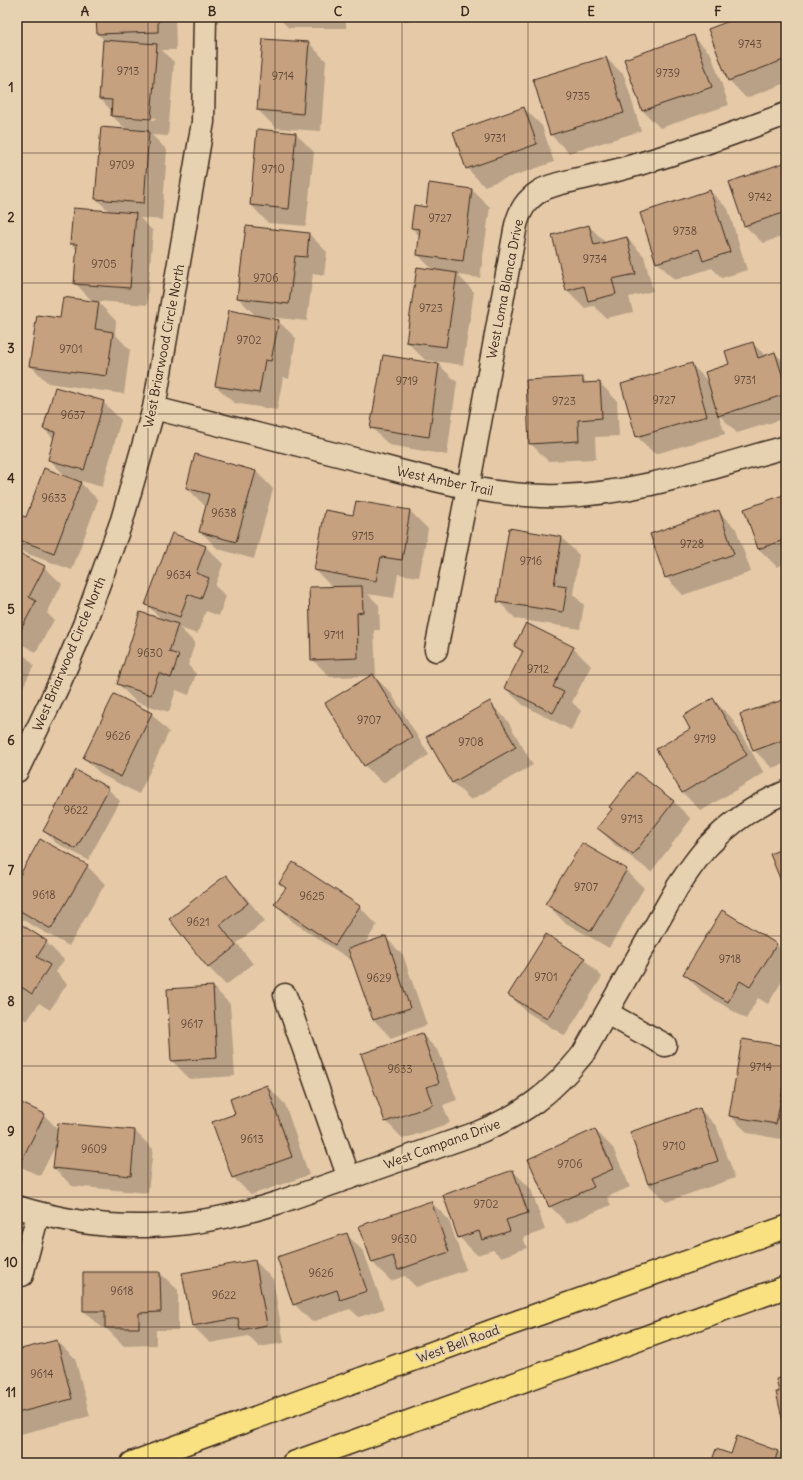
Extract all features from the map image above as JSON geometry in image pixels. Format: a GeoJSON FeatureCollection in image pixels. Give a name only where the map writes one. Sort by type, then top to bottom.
{"type":"FeatureCollection","features":[{"type":"Feature","properties":{"kind":"main road","name":"West Bell Road"},"geometry":{"type":"LineString","coordinates":[[132,1463],[508,1326],[786,1227]]}},
{"type":"Feature","properties":{"kind":"main road"},"geometry":{"type":"LineString","coordinates":[[293,1463],[786,1287]]}},
{"type":"Feature","properties":{"kind":"street","name":"West Briarwood Circle North"},"geometry":{"type":"LineString","coordinates":[[17,771],[59,684],[89,612],[122,520],[154,408],[203,122],[205,17]]}},
{"type":"Feature","properties":{"kind":"street","name":"West Loma Blanca Drive"},"geometry":{"type":"LineString","coordinates":[[436,650],[468,488],[516,225],[520,212],[528,200],[540,191],[554,185],[622,169],[666,156],[724,137],[786,114]]}},
{"type":"Feature","properties":{"kind":"street","name":"West Amber Trail"},"geometry":{"type":"LineString","coordinates":[[154,408],[468,488],[539,496],[574,495],[615,491],[668,479],[786,447]]}},
{"type":"Feature","properties":{"kind":"street","name":"West Campana Drive"},"geometry":{"type":"LineString","coordinates":[[17,1207],[38,1214],[92,1224],[123,1227],[186,1224],[216,1220],[247,1213],[502,1123],[525,1110],[546,1095],[566,1075],[583,1054],[677,888],[709,844],[729,825],[752,810],[786,792]]}},
{"type":"Feature","properties":{"kind":"street"},"geometry":{"type":"LineString","coordinates":[[285,995],[349,1178]]}},
{"type":"Feature","properties":{"kind":"street"},"geometry":{"type":"LineString","coordinates":[[607,1013],[665,1045]]}},
{"type":"Feature","properties":{"kind":"street"},"geometry":{"type":"LineString","coordinates":[[22,1276],[38,1214]]}},
{"type":"Feature","properties":{"kind":"building"},"geometry":{"type":"Polygon","coordinates":[[[96,17],[158,17],[158,32],[97,34],[96,17]]]}},
{"type":"Feature","properties":{"kind":"building"},"geometry":{"type":"Polygon","coordinates":[[[740,17],[785,17],[786,59],[728,81],[708,29],[740,17]]]}},
{"type":"Feature","properties":{"kind":"building"},"geometry":{"type":"Polygon","coordinates":[[[694,35],[712,87],[642,111],[624,59],[694,35]]]}},
{"type":"Feature","properties":{"kind":"building"},"geometry":{"type":"Polygon","coordinates":[[[263,39],[309,42],[303,114],[257,110],[263,39]]]}},
{"type":"Feature","properties":{"kind":"building"},"geometry":{"type":"Polygon","coordinates":[[[103,40],[157,44],[151,119],[111,116],[112,100],[99,99],[103,40]]]}},
{"type":"Feature","properties":{"kind":"building"},"geometry":{"type":"Polygon","coordinates":[[[606,57],[624,113],[550,135],[533,79],[606,57]]]}},
{"type":"Feature","properties":{"kind":"building"},"geometry":{"type":"Polygon","coordinates":[[[524,107],[537,144],[466,169],[453,132],[524,107]]]}},
{"type":"Feature","properties":{"kind":"building"},"geometry":{"type":"Polygon","coordinates":[[[101,127],[149,131],[144,203],[95,199],[101,127]]]}},
{"type":"Feature","properties":{"kind":"building"},"geometry":{"type":"Polygon","coordinates":[[[257,129],[296,133],[289,209],[250,205],[257,129]]]}},
{"type":"Feature","properties":{"kind":"building"},"geometry":{"type":"Polygon","coordinates":[[[786,162],[786,212],[744,226],[729,182],[786,162]]]}},
{"type":"Feature","properties":{"kind":"building"},"geometry":{"type":"Polygon","coordinates":[[[429,183],[472,189],[463,261],[417,255],[420,229],[411,228],[414,205],[426,207],[429,183]]]}},
{"type":"Feature","properties":{"kind":"building"},"geometry":{"type":"Polygon","coordinates":[[[710,190],[730,252],[703,261],[699,249],[656,263],[640,213],[710,190]]]}},
{"type":"Feature","properties":{"kind":"building"},"geometry":{"type":"Polygon","coordinates":[[[73,208],[136,213],[130,288],[74,284],[77,244],[70,244],[73,208]]]}},
{"type":"Feature","properties":{"kind":"building"},"geometry":{"type":"Polygon","coordinates":[[[589,225],[594,245],[627,237],[636,274],[612,279],[616,294],[588,301],[584,286],[566,291],[552,235],[589,225]]]}},
{"type":"Feature","properties":{"kind":"building"},"geometry":{"type":"Polygon","coordinates":[[[246,226],[309,233],[307,257],[295,256],[289,304],[237,298],[246,226]]]}},
{"type":"Feature","properties":{"kind":"building"},"geometry":{"type":"Polygon","coordinates":[[[417,267],[457,273],[446,347],[406,342],[417,267]]]}},
{"type":"Feature","properties":{"kind":"building"},"geometry":{"type":"Polygon","coordinates":[[[63,297],[99,302],[95,329],[113,332],[107,376],[29,366],[37,315],[60,318],[63,297]]]}},
{"type":"Feature","properties":{"kind":"building"},"geometry":{"type":"Polygon","coordinates":[[[229,310],[279,320],[271,361],[265,360],[259,393],[215,386],[229,310]]]}},
{"type":"Feature","properties":{"kind":"building"},"geometry":{"type":"Polygon","coordinates":[[[753,342],[758,358],[775,352],[786,387],[786,394],[718,416],[705,372],[729,364],[725,351],[753,342]]]}},
{"type":"Feature","properties":{"kind":"building"},"geometry":{"type":"Polygon","coordinates":[[[383,355],[439,364],[429,437],[370,428],[383,355]]]}},
{"type":"Feature","properties":{"kind":"building"},"geometry":{"type":"Polygon","coordinates":[[[692,363],[707,416],[636,437],[621,384],[692,363]]]}},
{"type":"Feature","properties":{"kind":"building"},"geometry":{"type":"Polygon","coordinates":[[[583,377],[583,383],[600,382],[602,418],[578,420],[579,441],[529,444],[526,380],[583,377]]]}},
{"type":"Feature","properties":{"kind":"building"},"geometry":{"type":"Polygon","coordinates":[[[55,387],[104,401],[84,470],[48,460],[55,432],[43,429],[55,387]]]}},
{"type":"Feature","properties":{"kind":"building"},"geometry":{"type":"Polygon","coordinates":[[[195,454],[256,471],[236,542],[199,532],[209,494],[186,488],[195,454]]]}},
{"type":"Feature","properties":{"kind":"building"},"geometry":{"type":"Polygon","coordinates":[[[44,468],[81,482],[54,553],[17,539],[17,514],[26,517],[44,468]]]}},
{"type":"Feature","properties":{"kind":"building"},"geometry":{"type":"Polygon","coordinates":[[[786,494],[786,547],[783,547],[781,541],[758,549],[744,509],[786,494]]]}},
{"type":"Feature","properties":{"kind":"building"},"geometry":{"type":"Polygon","coordinates":[[[356,501],[410,510],[402,560],[381,557],[376,581],[314,570],[325,510],[353,515],[356,501]]]}},
{"type":"Feature","properties":{"kind":"building"},"geometry":{"type":"Polygon","coordinates":[[[719,510],[734,554],[665,578],[650,534],[719,510]]]}},
{"type":"Feature","properties":{"kind":"building"},"geometry":{"type":"Polygon","coordinates":[[[509,528],[562,537],[554,585],[567,587],[563,612],[497,602],[509,528]]]}},
{"type":"Feature","properties":{"kind":"building"},"geometry":{"type":"Polygon","coordinates":[[[172,533],[206,546],[196,573],[209,578],[201,599],[188,594],[180,617],[145,605],[172,533]]]}},
{"type":"Feature","properties":{"kind":"building"},"geometry":{"type":"Polygon","coordinates":[[[17,552],[45,566],[29,597],[36,601],[18,635],[17,634],[17,552]]]}},
{"type":"Feature","properties":{"kind":"building"},"geometry":{"type":"Polygon","coordinates":[[[362,586],[363,612],[357,613],[358,658],[311,660],[309,587],[362,586]]]}},
{"type":"Feature","properties":{"kind":"building"},"geometry":{"type":"Polygon","coordinates":[[[140,612],[178,624],[169,652],[179,655],[171,678],[159,673],[151,695],[117,684],[140,612]]]}},
{"type":"Feature","properties":{"kind":"building"},"geometry":{"type":"Polygon","coordinates":[[[526,623],[574,647],[553,687],[564,692],[553,713],[504,688],[523,651],[514,646],[526,623]]]}},
{"type":"Feature","properties":{"kind":"building"},"geometry":{"type":"Polygon","coordinates":[[[373,674],[412,737],[364,766],[325,703],[373,674]]]}},
{"type":"Feature","properties":{"kind":"building"},"geometry":{"type":"Polygon","coordinates":[[[114,694],[152,713],[121,777],[83,758],[114,694]]]}},
{"type":"Feature","properties":{"kind":"building"},"geometry":{"type":"Polygon","coordinates":[[[713,698],[747,755],[682,793],[656,749],[690,729],[683,716],[713,698]]]}},
{"type":"Feature","properties":{"kind":"building"},"geometry":{"type":"Polygon","coordinates":[[[786,699],[786,739],[753,751],[740,714],[786,699]]]}},
{"type":"Feature","properties":{"kind":"building"},"geometry":{"type":"Polygon","coordinates":[[[490,701],[516,747],[452,783],[426,737],[490,701]]]}},
{"type":"Feature","properties":{"kind":"building"},"geometry":{"type":"Polygon","coordinates":[[[76,770],[109,788],[76,849],[43,831],[76,770]]]}},
{"type":"Feature","properties":{"kind":"building"},"geometry":{"type":"Polygon","coordinates":[[[636,772],[674,801],[633,855],[597,828],[612,809],[609,807],[636,772]]]}},
{"type":"Feature","properties":{"kind":"building"},"geometry":{"type":"Polygon","coordinates":[[[40,839],[88,865],[51,929],[17,909],[17,880],[40,839]]]}},
{"type":"Feature","properties":{"kind":"building"},"geometry":{"type":"Polygon","coordinates":[[[582,843],[627,869],[591,931],[545,904],[582,843]]]}},
{"type":"Feature","properties":{"kind":"building"},"geometry":{"type":"Polygon","coordinates":[[[786,847],[786,891],[785,891],[770,854],[786,847]]]}},
{"type":"Feature","properties":{"kind":"building"},"geometry":{"type":"Polygon","coordinates":[[[293,862],[360,906],[335,945],[274,904],[286,888],[279,883],[293,862]]]}},
{"type":"Feature","properties":{"kind":"building"},"geometry":{"type":"Polygon","coordinates":[[[226,875],[248,903],[220,925],[236,946],[208,968],[169,919],[226,875]]]}},
{"type":"Feature","properties":{"kind":"building"},"geometry":{"type":"Polygon","coordinates":[[[722,910],[777,944],[750,987],[740,981],[728,1002],[683,974],[722,910]]]}},
{"type":"Feature","properties":{"kind":"building"},"geometry":{"type":"Polygon","coordinates":[[[19,923],[47,941],[37,957],[50,965],[32,994],[20,986],[17,991],[17,925],[19,923]]]}},
{"type":"Feature","properties":{"kind":"building"},"geometry":{"type":"Polygon","coordinates":[[[546,934],[585,958],[547,1019],[508,995],[546,934]]]}},
{"type":"Feature","properties":{"kind":"building"},"geometry":{"type":"Polygon","coordinates":[[[386,936],[410,1008],[373,1020],[348,949],[386,936]]]}},
{"type":"Feature","properties":{"kind":"building"},"geometry":{"type":"Polygon","coordinates":[[[213,986],[217,1058],[171,1061],[167,989],[213,986]]]}},
{"type":"Feature","properties":{"kind":"building"},"geometry":{"type":"Polygon","coordinates":[[[422,1033],[439,1083],[426,1087],[433,1105],[385,1122],[361,1054],[422,1033]]]}},
{"type":"Feature","properties":{"kind":"building"},"geometry":{"type":"Polygon","coordinates":[[[742,1039],[786,1046],[786,1089],[783,1088],[776,1124],[729,1116],[742,1039]]]}},
{"type":"Feature","properties":{"kind":"building"},"geometry":{"type":"Polygon","coordinates":[[[267,1085],[292,1157],[232,1178],[212,1122],[235,1114],[230,1099],[267,1085]]]}},
{"type":"Feature","properties":{"kind":"building"},"geometry":{"type":"Polygon","coordinates":[[[17,1101],[45,1114],[22,1159],[17,1157],[17,1101]]]}},
{"type":"Feature","properties":{"kind":"building"},"geometry":{"type":"Polygon","coordinates":[[[700,1108],[718,1161],[648,1184],[630,1132],[700,1108]]]}},
{"type":"Feature","properties":{"kind":"building"},"geometry":{"type":"Polygon","coordinates":[[[58,1123],[135,1130],[131,1176],[53,1168],[58,1123]]]}},
{"type":"Feature","properties":{"kind":"building"},"geometry":{"type":"Polygon","coordinates":[[[595,1129],[613,1169],[590,1179],[594,1187],[549,1207],[528,1159],[595,1129]]]}},
{"type":"Feature","properties":{"kind":"building"},"geometry":{"type":"Polygon","coordinates":[[[513,1170],[528,1213],[506,1220],[510,1231],[482,1240],[479,1231],[458,1238],[443,1195],[513,1170]]]}},
{"type":"Feature","properties":{"kind":"building"},"geometry":{"type":"Polygon","coordinates":[[[431,1201],[449,1252],[398,1270],[393,1256],[372,1263],[359,1226],[431,1201]]]}},
{"type":"Feature","properties":{"kind":"building"},"geometry":{"type":"Polygon","coordinates":[[[347,1233],[367,1291],[340,1300],[337,1290],[293,1305],[277,1257],[347,1233]]]}},
{"type":"Feature","properties":{"kind":"building"},"geometry":{"type":"Polygon","coordinates":[[[255,1260],[267,1325],[240,1330],[238,1318],[192,1326],[182,1273],[255,1260]]]}},
{"type":"Feature","properties":{"kind":"building"},"geometry":{"type":"Polygon","coordinates":[[[83,1272],[160,1272],[161,1312],[139,1313],[139,1328],[105,1328],[105,1311],[83,1311],[83,1272]]]}},
{"type":"Feature","properties":{"kind":"building"},"geometry":{"type":"Polygon","coordinates":[[[57,1340],[72,1399],[17,1413],[17,1350],[57,1340]]]}},
{"type":"Feature","properties":{"kind":"building"},"geometry":{"type":"Polygon","coordinates":[[[786,1376],[786,1435],[776,1392],[779,1392],[776,1379],[786,1376]]]}},
{"type":"Feature","properties":{"kind":"building"},"geometry":{"type":"Polygon","coordinates":[[[737,1436],[778,1451],[774,1463],[711,1463],[716,1449],[731,1454],[737,1436]]]}}]}
